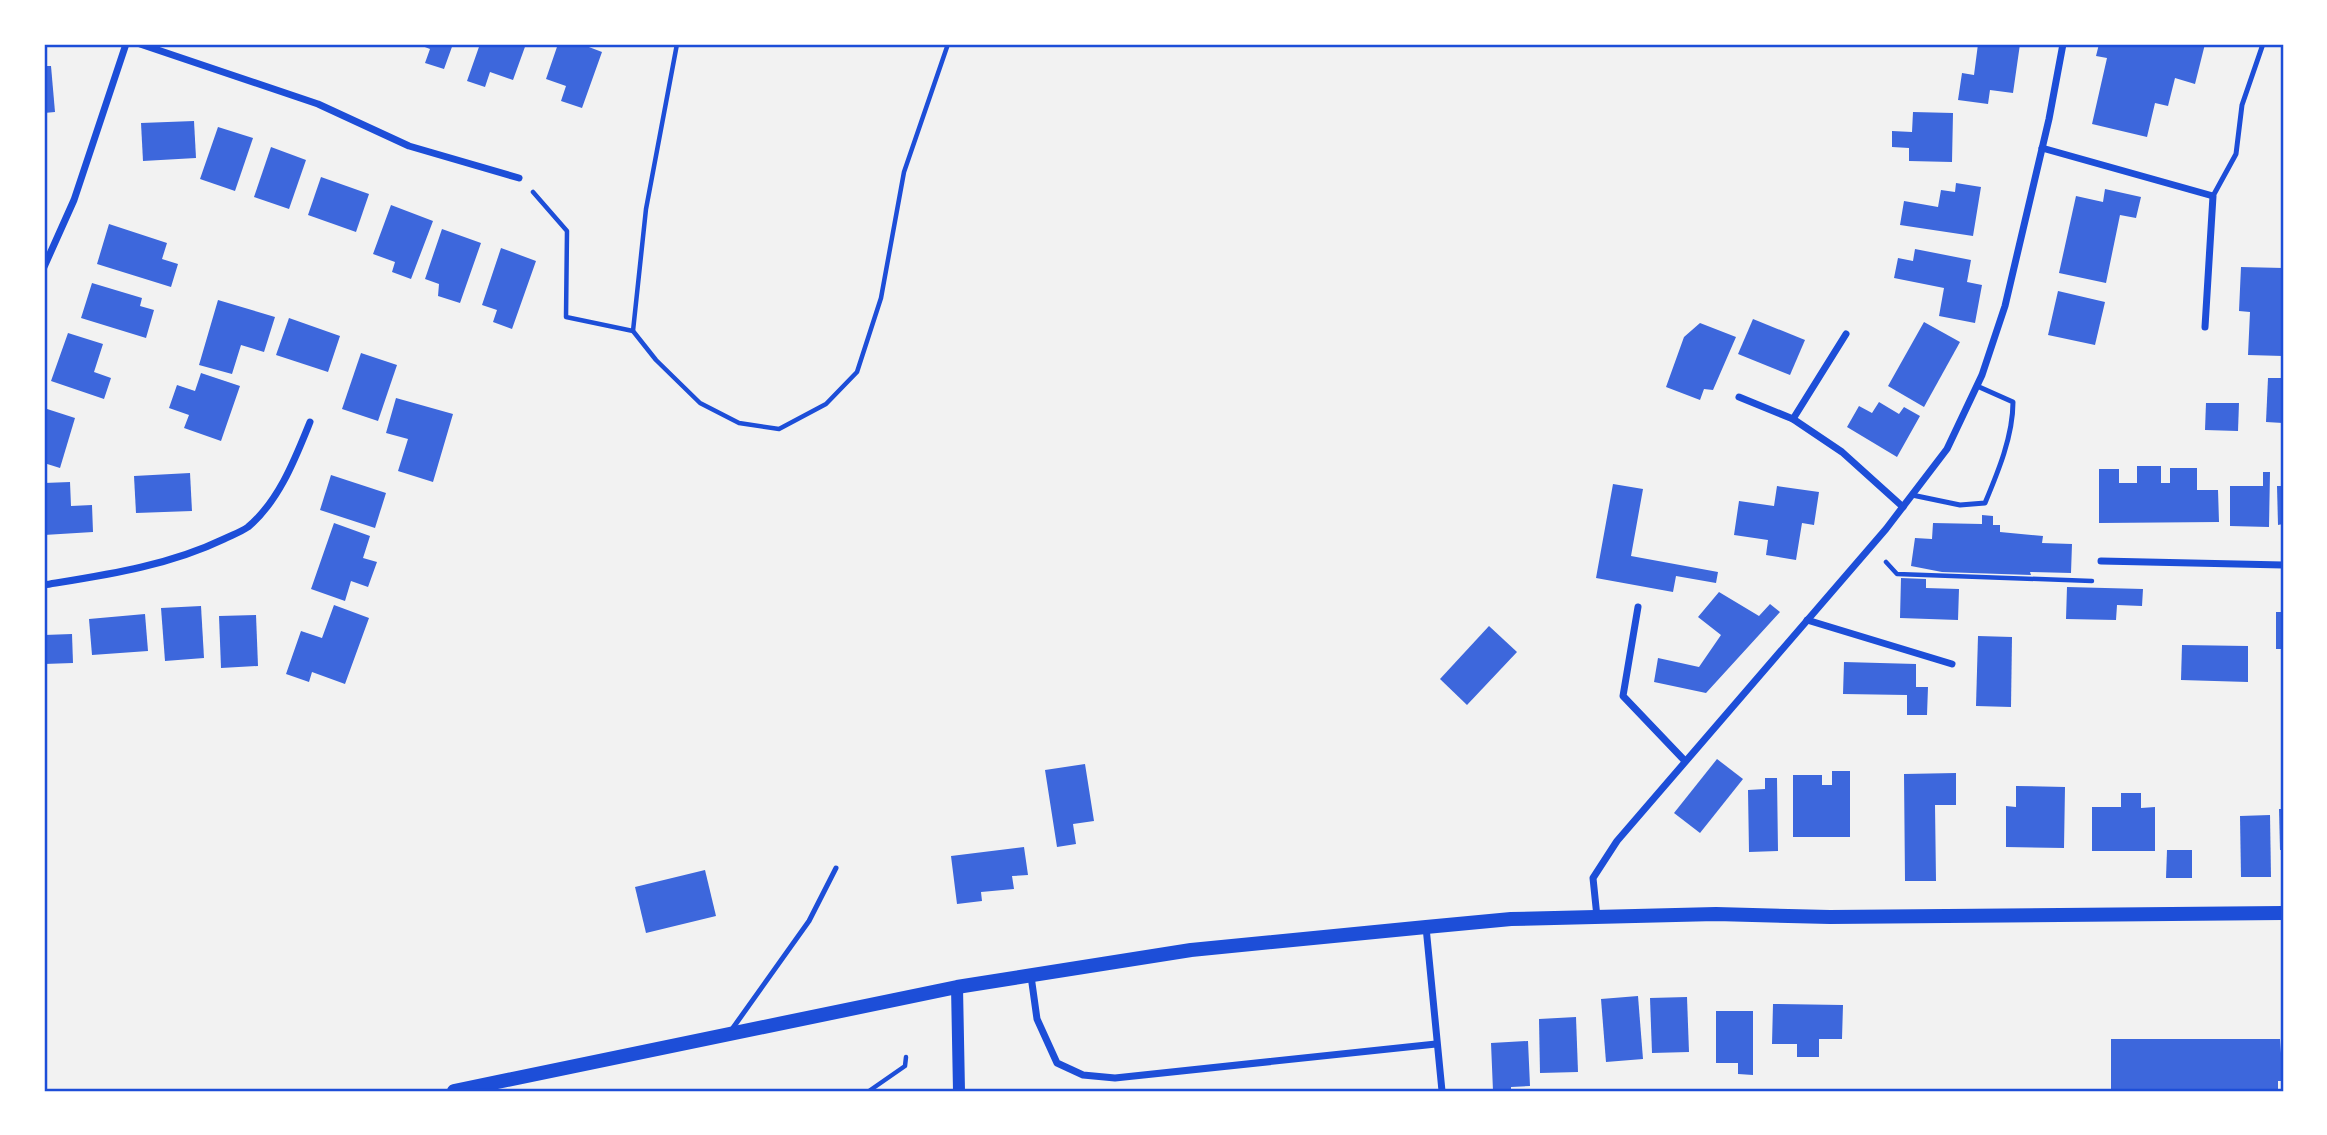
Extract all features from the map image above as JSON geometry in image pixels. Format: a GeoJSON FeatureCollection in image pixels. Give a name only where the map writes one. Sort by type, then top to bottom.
{"type":"FeatureCollection","features":[{"type":"Feature","properties":{"kind":"main road"},"geometry":{"type":"LineString","coordinates":[[454,1091],[957,987],[1191,950],[1426,927],[1511,919],[1716,914],[1830,917],[2283,913]]}},
{"type":"Feature","properties":{"kind":"street"},"geometry":{"type":"LineString","coordinates":[[44,267],[74,200],[126,44]]}},
{"type":"Feature","properties":{"kind":"street"},"geometry":{"type":"LineString","coordinates":[[140,44],[317,104],[409,146],[519,178]]}},
{"type":"Feature","properties":{"kind":"street"},"geometry":{"type":"LineString","coordinates":[[1597,917],[1593,878],[1617,841],[1871,546],[1947,449],[1977,386],[2005,306],[2063,44]]}},
{"type":"Feature","properties":{"kind":"street"},"geometry":{"type":"LineString","coordinates":[[2042,148],[2213,196],[2205,327]]}},
{"type":"Feature","properties":{"kind":"street"},"geometry":{"type":"LineString","coordinates":[[1793,419],[1846,334]]}},
{"type":"Feature","properties":{"kind":"street"},"geometry":{"type":"LineString","coordinates":[[1739,397],[1793,419],[1842,452],[1903,507]]}},
{"type":"Feature","properties":{"kind":"street"},"geometry":{"type":"LineString","coordinates":[[44,585],[129,571],[197,552],[247,528],[270,503],[293,464],[310,422]]}},
{"type":"Feature","properties":{"kind":"street"},"geometry":{"type":"LineString","coordinates":[[2101,561],[2283,565]]}},
{"type":"Feature","properties":{"kind":"street"},"geometry":{"type":"LineString","coordinates":[[1638,607],[1623,696],[1685,761]]}},
{"type":"Feature","properties":{"kind":"street"},"geometry":{"type":"LineString","coordinates":[[1807,620],[1952,664]]}},
{"type":"Feature","properties":{"kind":"street"},"geometry":{"type":"LineString","coordinates":[[1426,927],[1441,1091]]}},
{"type":"Feature","properties":{"kind":"street"},"geometry":{"type":"LineString","coordinates":[[1031,976],[1037,1019],[1057,1063],[1083,1075],[1115,1078],[1436,1044]]}},
{"type":"Feature","properties":{"kind":"street"},"geometry":{"type":"LineString","coordinates":[[957,987],[959,1091]]}},
{"type":"Feature","properties":{"kind":"lane"},"geometry":{"type":"LineString","coordinates":[[2213,196],[2236,154],[2242,105],[2263,44]]}},
{"type":"Feature","properties":{"kind":"lane"},"geometry":{"type":"LineString","coordinates":[[1912,495],[1959,505],[1985,503],[2008,436],[2013,402],[1977,386]]}},
{"type":"Feature","properties":{"kind":"lane"},"geometry":{"type":"LineString","coordinates":[[728,1034],[809,921],[836,869]]}},
{"type":"Feature","properties":{"kind":"path"},"geometry":{"type":"LineString","coordinates":[[633,331],[646,209],[677,44]]}},
{"type":"Feature","properties":{"kind":"path"},"geometry":{"type":"LineString","coordinates":[[519,178],[542,200],[567,231],[566,317],[633,331],[656,360],[699,403],[739,423],[779,429],[826,404],[857,372],[881,298],[904,172],[948,44]]}},
{"type":"Feature","properties":{"kind":"path"},"geometry":{"type":"LineString","coordinates":[[1871,546],[1897,574],[2099,581],[2101,561]]}},
{"type":"Feature","properties":{"kind":"path"},"geometry":{"type":"LineString","coordinates":[[869,1091],[905,1066],[906,1057]]}},
{"type":"Feature","properties":{"kind":"building"},"geometry":{"type":"Polygon","coordinates":[[[417,44],[453,44],[444,69],[425,63],[430,49],[417,44]]]}},
{"type":"Feature","properties":{"kind":"building"},"geometry":{"type":"Polygon","coordinates":[[[480,44],[526,44],[513,80],[490,72],[485,87],[467,81],[480,44]]]}},
{"type":"Feature","properties":{"kind":"building"},"geometry":{"type":"Polygon","coordinates":[[[558,44],[581,44],[602,52],[582,108],[561,101],[566,86],[546,79],[558,44]]]}},
{"type":"Feature","properties":{"kind":"building"},"geometry":{"type":"Polygon","coordinates":[[[1978,44],[2020,44],[2013,93],[1990,90],[1988,104],[1958,100],[1962,73],[1974,75],[1978,44]]]}},
{"type":"Feature","properties":{"kind":"building"},"geometry":{"type":"Polygon","coordinates":[[[2099,44],[2205,44],[2195,84],[2175,78],[2168,106],[2155,103],[2147,137],[2092,124],[2107,58],[2096,56],[2099,44]]]}},
{"type":"Feature","properties":{"kind":"building"},"geometry":{"type":"Polygon","coordinates":[[[44,66],[51,66],[55,112],[44,113],[44,66]]]}},
{"type":"Feature","properties":{"kind":"building"},"geometry":{"type":"Polygon","coordinates":[[[1913,112],[1953,113],[1952,162],[1909,161],[1909,148],[1892,147],[1892,131],[1912,132],[1913,112]]]}},
{"type":"Feature","properties":{"kind":"building"},"geometry":{"type":"Polygon","coordinates":[[[194,121],[196,158],[143,161],[141,123],[194,121]]]}},
{"type":"Feature","properties":{"kind":"building"},"geometry":{"type":"Polygon","coordinates":[[[218,127],[253,138],[235,191],[200,179],[218,127]]]}},
{"type":"Feature","properties":{"kind":"building"},"geometry":{"type":"Polygon","coordinates":[[[271,147],[306,160],[289,209],[254,197],[271,147]]]}},
{"type":"Feature","properties":{"kind":"building"},"geometry":{"type":"Polygon","coordinates":[[[321,177],[369,194],[356,232],[308,215],[321,177]]]}},
{"type":"Feature","properties":{"kind":"building"},"geometry":{"type":"Polygon","coordinates":[[[1956,183],[1981,187],[1973,236],[1900,225],[1904,201],[1938,207],[1941,190],[1955,192],[1956,183]]]}},
{"type":"Feature","properties":{"kind":"building"},"geometry":{"type":"Polygon","coordinates":[[[2105,189],[2141,197],[2136,218],[2120,215],[2106,283],[2059,273],[2076,196],[2103,202],[2105,189]]]}},
{"type":"Feature","properties":{"kind":"building"},"geometry":{"type":"Polygon","coordinates":[[[391,205],[433,221],[411,279],[392,272],[395,262],[373,254],[391,205]]]}},
{"type":"Feature","properties":{"kind":"building"},"geometry":{"type":"Polygon","coordinates":[[[109,224],[167,243],[162,259],[178,264],[171,287],[97,264],[109,224]]]}},
{"type":"Feature","properties":{"kind":"building"},"geometry":{"type":"Polygon","coordinates":[[[442,229],[481,243],[460,303],[438,296],[439,284],[425,279],[442,229]]]}},
{"type":"Feature","properties":{"kind":"building"},"geometry":{"type":"Polygon","coordinates":[[[501,248],[536,261],[512,329],[493,322],[497,310],[482,305],[501,248]]]}},
{"type":"Feature","properties":{"kind":"building"},"geometry":{"type":"Polygon","coordinates":[[[1915,249],[1971,260],[1967,282],[1982,285],[1975,323],[1939,316],[1944,288],[1894,278],[1898,258],[1913,261],[1915,249]]]}},
{"type":"Feature","properties":{"kind":"building"},"geometry":{"type":"Polygon","coordinates":[[[2241,267],[2283,268],[2283,356],[2248,355],[2250,312],[2239,311],[2241,267]]]}},
{"type":"Feature","properties":{"kind":"building"},"geometry":{"type":"Polygon","coordinates":[[[92,283],[142,298],[140,306],[154,310],[146,338],[81,318],[92,283]]]}},
{"type":"Feature","properties":{"kind":"building"},"geometry":{"type":"Polygon","coordinates":[[[2058,291],[2105,302],[2095,345],[2048,335],[2058,291]]]}},
{"type":"Feature","properties":{"kind":"building"},"geometry":{"type":"Polygon","coordinates":[[[218,300],[275,317],[264,352],[241,345],[232,374],[199,365],[218,300]]]}},
{"type":"Feature","properties":{"kind":"building"},"geometry":{"type":"Polygon","coordinates":[[[289,318],[340,336],[328,372],[276,355],[289,318]]]}},
{"type":"Feature","properties":{"kind":"building"},"geometry":{"type":"Polygon","coordinates":[[[1753,319],[1805,340],[1790,375],[1738,354],[1753,319]]]}},
{"type":"Feature","properties":{"kind":"building"},"geometry":{"type":"Polygon","coordinates":[[[1924,322],[1960,342],[1924,407],[1888,386],[1924,322]]]}},
{"type":"Feature","properties":{"kind":"building"},"geometry":{"type":"Polygon","coordinates":[[[1700,323],[1736,337],[1713,390],[1704,389],[1700,400],[1666,387],[1684,337],[1700,323]]]}},
{"type":"Feature","properties":{"kind":"building"},"geometry":{"type":"Polygon","coordinates":[[[68,333],[103,344],[94,372],[111,378],[104,399],[51,381],[68,333]]]}},
{"type":"Feature","properties":{"kind":"building"},"geometry":{"type":"Polygon","coordinates":[[[361,353],[397,365],[378,421],[342,409],[361,353]]]}},
{"type":"Feature","properties":{"kind":"building"},"geometry":{"type":"Polygon","coordinates":[[[201,373],[240,386],[221,441],[184,428],[189,415],[169,408],[177,385],[195,391],[201,373]]]}},
{"type":"Feature","properties":{"kind":"building"},"geometry":{"type":"Polygon","coordinates":[[[2268,378],[2283,378],[2283,423],[2266,422],[2268,378]]]}},
{"type":"Feature","properties":{"kind":"building"},"geometry":{"type":"Polygon","coordinates":[[[396,398],[453,414],[433,482],[398,471],[408,439],[386,433],[396,398]]]}},
{"type":"Feature","properties":{"kind":"building"},"geometry":{"type":"Polygon","coordinates":[[[1879,402],[1899,414],[1904,407],[1920,416],[1897,457],[1847,427],[1859,406],[1872,413],[1879,402]]]}},
{"type":"Feature","properties":{"kind":"building"},"geometry":{"type":"Polygon","coordinates":[[[2206,403],[2239,403],[2238,431],[2205,430],[2206,403]]]}},
{"type":"Feature","properties":{"kind":"building"},"geometry":{"type":"Polygon","coordinates":[[[44,408],[75,418],[60,468],[44,463],[44,408]]]}},
{"type":"Feature","properties":{"kind":"building"},"geometry":{"type":"Polygon","coordinates":[[[2137,466],[2161,466],[2161,483],[2170,483],[2170,468],[2197,468],[2197,490],[2218,490],[2219,522],[2099,523],[2099,469],[2119,469],[2119,483],[2137,483],[2137,466]]]}},
{"type":"Feature","properties":{"kind":"building"},"geometry":{"type":"Polygon","coordinates":[[[2263,472],[2270,472],[2269,527],[2230,526],[2230,486],[2263,486],[2263,472]]]}},
{"type":"Feature","properties":{"kind":"building"},"geometry":{"type":"Polygon","coordinates":[[[190,473],[192,511],[136,513],[134,476],[190,473]]]}},
{"type":"Feature","properties":{"kind":"building"},"geometry":{"type":"Polygon","coordinates":[[[331,475],[386,493],[375,528],[320,510],[331,475]]]}},
{"type":"Feature","properties":{"kind":"building"},"geometry":{"type":"Polygon","coordinates":[[[70,482],[71,506],[92,505],[93,532],[44,535],[44,483],[70,482]]]}},
{"type":"Feature","properties":{"kind":"building"},"geometry":{"type":"Polygon","coordinates":[[[1613,484],[1643,489],[1631,556],[1718,572],[1716,583],[1676,576],[1673,592],[1596,578],[1613,484]]]}},
{"type":"Feature","properties":{"kind":"building"},"geometry":{"type":"Polygon","coordinates":[[[1777,486],[1819,492],[1814,525],[1802,523],[1796,560],[1766,555],[1768,540],[1734,535],[1739,501],[1774,506],[1777,486]]]}},
{"type":"Feature","properties":{"kind":"building"},"geometry":{"type":"Polygon","coordinates":[[[2277,486],[2283,486],[2283,524],[2278,525],[2277,486]]]}},
{"type":"Feature","properties":{"kind":"building"},"geometry":{"type":"Polygon","coordinates":[[[1982,515],[1993,516],[1993,525],[2000,525],[2000,532],[2043,536],[2042,543],[2072,544],[2071,573],[2030,572],[2031,575],[1942,572],[1911,566],[1915,538],[1932,539],[1933,523],[1982,524],[1982,515]]]}},
{"type":"Feature","properties":{"kind":"building"},"geometry":{"type":"Polygon","coordinates":[[[334,523],[370,536],[363,558],[377,562],[368,587],[351,581],[345,601],[311,589],[334,523]]]}},
{"type":"Feature","properties":{"kind":"building"},"geometry":{"type":"Polygon","coordinates":[[[1901,578],[1926,579],[1926,588],[1959,589],[1958,620],[1900,618],[1901,578]]]}},
{"type":"Feature","properties":{"kind":"building"},"geometry":{"type":"Polygon","coordinates":[[[2067,587],[2143,589],[2142,606],[2117,605],[2116,620],[2066,619],[2067,587]]]}},
{"type":"Feature","properties":{"kind":"building"},"geometry":{"type":"Polygon","coordinates":[[[1719,592],[1759,616],[1770,604],[1780,612],[1706,693],[1654,682],[1658,658],[1699,667],[1721,635],[1698,617],[1719,592]]]}},
{"type":"Feature","properties":{"kind":"building"},"geometry":{"type":"Polygon","coordinates":[[[334,605],[369,618],[345,684],[312,672],[309,682],[286,674],[301,631],[322,638],[334,605]]]}},
{"type":"Feature","properties":{"kind":"building"},"geometry":{"type":"Polygon","coordinates":[[[201,606],[204,658],[165,661],[161,608],[201,606]]]}},
{"type":"Feature","properties":{"kind":"building"},"geometry":{"type":"Polygon","coordinates":[[[2276,612],[2283,612],[2283,649],[2276,649],[2276,612]]]}},
{"type":"Feature","properties":{"kind":"building"},"geometry":{"type":"Polygon","coordinates":[[[145,614],[148,651],[92,655],[89,619],[145,614]]]}},
{"type":"Feature","properties":{"kind":"building"},"geometry":{"type":"Polygon","coordinates":[[[256,615],[258,666],[221,668],[219,616],[256,615]]]}},
{"type":"Feature","properties":{"kind":"building"},"geometry":{"type":"Polygon","coordinates":[[[1489,626],[1517,652],[1467,705],[1440,679],[1489,626]]]}},
{"type":"Feature","properties":{"kind":"building"},"geometry":{"type":"Polygon","coordinates":[[[72,634],[73,663],[44,664],[44,635],[72,634]]]}},
{"type":"Feature","properties":{"kind":"building"},"geometry":{"type":"Polygon","coordinates":[[[1978,636],[2012,637],[2011,707],[1976,706],[1978,636]]]}},
{"type":"Feature","properties":{"kind":"building"},"geometry":{"type":"Polygon","coordinates":[[[2182,645],[2248,646],[2248,682],[2181,680],[2182,645]]]}},
{"type":"Feature","properties":{"kind":"building"},"geometry":{"type":"Polygon","coordinates":[[[1844,662],[1916,664],[1916,687],[1928,687],[1927,715],[1907,715],[1907,695],[1843,694],[1844,662]]]}},
{"type":"Feature","properties":{"kind":"building"},"geometry":{"type":"Polygon","coordinates":[[[1717,759],[1743,779],[1700,833],[1674,813],[1717,759]]]}},
{"type":"Feature","properties":{"kind":"building"},"geometry":{"type":"Polygon","coordinates":[[[1085,764],[1094,821],[1073,824],[1076,844],[1057,847],[1045,770],[1085,764]]]}},
{"type":"Feature","properties":{"kind":"building"},"geometry":{"type":"Polygon","coordinates":[[[1832,771],[1850,771],[1850,837],[1793,837],[1793,775],[1822,775],[1822,785],[1832,785],[1832,771]]]}},
{"type":"Feature","properties":{"kind":"building"},"geometry":{"type":"Polygon","coordinates":[[[1956,773],[1956,805],[1935,805],[1936,881],[1905,881],[1904,774],[1956,773]]]}},
{"type":"Feature","properties":{"kind":"building"},"geometry":{"type":"Polygon","coordinates":[[[1765,778],[1777,778],[1778,851],[1749,852],[1748,790],[1765,789],[1765,778]]]}},
{"type":"Feature","properties":{"kind":"building"},"geometry":{"type":"Polygon","coordinates":[[[2016,786],[2065,787],[2064,848],[2006,847],[2006,806],[2016,807],[2016,786]]]}},
{"type":"Feature","properties":{"kind":"building"},"geometry":{"type":"Polygon","coordinates":[[[2121,793],[2141,793],[2141,808],[2155,807],[2155,851],[2092,851],[2092,807],[2121,807],[2121,793]]]}},
{"type":"Feature","properties":{"kind":"building"},"geometry":{"type":"Polygon","coordinates":[[[2279,809],[2283,809],[2283,850],[2280,850],[2279,809]]]}},
{"type":"Feature","properties":{"kind":"building"},"geometry":{"type":"Polygon","coordinates":[[[2270,815],[2271,877],[2241,877],[2240,816],[2270,815]]]}},
{"type":"Feature","properties":{"kind":"building"},"geometry":{"type":"Polygon","coordinates":[[[1024,847],[1028,875],[1012,876],[1014,889],[981,892],[982,901],[957,904],[951,856],[1024,847]]]}},
{"type":"Feature","properties":{"kind":"building"},"geometry":{"type":"Polygon","coordinates":[[[2167,850],[2192,850],[2192,878],[2166,878],[2167,850]]]}},
{"type":"Feature","properties":{"kind":"building"},"geometry":{"type":"Polygon","coordinates":[[[705,870],[716,916],[646,933],[635,887],[705,870]]]}},
{"type":"Feature","properties":{"kind":"building"},"geometry":{"type":"Polygon","coordinates":[[[1638,996],[1643,1059],[1606,1062],[1601,999],[1638,996]]]}},
{"type":"Feature","properties":{"kind":"building"},"geometry":{"type":"Polygon","coordinates":[[[1687,997],[1689,1052],[1652,1053],[1650,998],[1687,997]]]}},
{"type":"Feature","properties":{"kind":"building"},"geometry":{"type":"Polygon","coordinates":[[[1773,1004],[1843,1005],[1842,1039],[1819,1039],[1819,1057],[1797,1057],[1797,1044],[1772,1044],[1773,1004]]]}},
{"type":"Feature","properties":{"kind":"building"},"geometry":{"type":"Polygon","coordinates":[[[1716,1011],[1753,1011],[1753,1075],[1738,1074],[1738,1063],[1716,1063],[1716,1011]]]}},
{"type":"Feature","properties":{"kind":"building"},"geometry":{"type":"Polygon","coordinates":[[[1576,1017],[1578,1072],[1540,1073],[1539,1019],[1576,1017]]]}},
{"type":"Feature","properties":{"kind":"building"},"geometry":{"type":"Polygon","coordinates":[[[2111,1039],[2280,1039],[2283,1081],[2278,1081],[2278,1091],[2111,1091],[2111,1039]]]}},
{"type":"Feature","properties":{"kind":"building"},"geometry":{"type":"Polygon","coordinates":[[[1528,1041],[1530,1086],[1511,1087],[1511,1091],[1493,1091],[1491,1043],[1528,1041]]]}}]}
